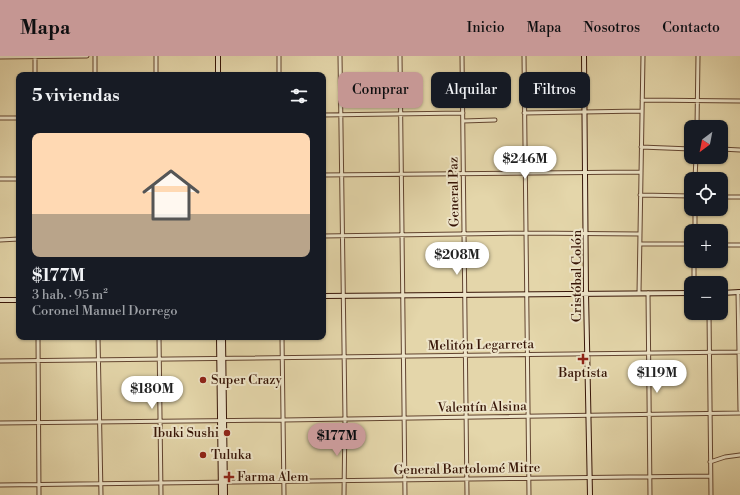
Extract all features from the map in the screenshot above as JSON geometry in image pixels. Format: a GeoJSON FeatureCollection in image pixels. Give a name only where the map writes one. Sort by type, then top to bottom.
{"type":"FeatureCollection","features":[{"type":"Feature","properties":{"kind":"street"},"geometry":{"type":"LineString","coordinates":[[35,56],[35,72]]}},
{"type":"Feature","properties":{"kind":"street"},"geometry":{"type":"LineString","coordinates":[[0,57],[87,56]]}},
{"type":"Feature","properties":{"kind":"street"},"geometry":{"type":"LineString","coordinates":[[95,56],[95,72]]}},
{"type":"Feature","properties":{"kind":"street"},"geometry":{"type":"LineString","coordinates":[[156,56],[156,72]]}},
{"type":"Feature","properties":{"kind":"street"},"geometry":{"type":"LineString","coordinates":[[218,56],[218,72]]}},
{"type":"Feature","properties":{"kind":"street"},"geometry":{"type":"LineString","coordinates":[[279,56],[279,72]]}},
{"type":"Feature","properties":{"kind":"street"},"geometry":{"type":"LineString","coordinates":[[340,56],[345,419],[344,495]]}},
{"type":"Feature","properties":{"kind":"street"},"geometry":{"type":"LineString","coordinates":[[400,56],[405,495]]}},
{"type":"Feature","properties":{"kind":"street","name":"General Paz"},"geometry":{"type":"LineString","coordinates":[[462,56],[467,495]]}},
{"type":"Feature","properties":{"kind":"street"},"geometry":{"type":"LineString","coordinates":[[524,56],[529,495]]}},
{"type":"Feature","properties":{"kind":"street","name":"Cristóbal Colón"},"geometry":{"type":"LineString","coordinates":[[584,56],[586,294],[590,495]]}},
{"type":"Feature","properties":{"kind":"street"},"geometry":{"type":"LineString","coordinates":[[639,293],[643,56]]}},
{"type":"Feature","properties":{"kind":"street"},"geometry":{"type":"LineString","coordinates":[[697,120],[698,56]]}},
{"type":"Feature","properties":{"kind":"street"},"geometry":{"type":"LineString","coordinates":[[642,100],[740,101]]}},
{"type":"Feature","properties":{"kind":"street"},"geometry":{"type":"LineString","coordinates":[[524,113],[641,111]]}},
{"type":"Feature","properties":{"kind":"street"},"geometry":{"type":"LineString","coordinates":[[326,115],[463,113]]}},
{"type":"Feature","properties":{"kind":"street"},"geometry":{"type":"LineString","coordinates":[[0,118],[16,118]]}},
{"type":"Feature","properties":{"kind":"street"},"geometry":{"type":"LineString","coordinates":[[463,121],[495,120]]}},
{"type":"Feature","properties":{"kind":"street"},"geometry":{"type":"LineString","coordinates":[[641,148],[684,149]]}},
{"type":"Feature","properties":{"kind":"street"},"geometry":{"type":"LineString","coordinates":[[728,149],[740,150]]}},
{"type":"Feature","properties":{"kind":"street"},"geometry":{"type":"LineString","coordinates":[[326,176],[640,172]]}},
{"type":"Feature","properties":{"kind":"street"},"geometry":{"type":"LineString","coordinates":[[0,179],[16,179]]}},
{"type":"Feature","properties":{"kind":"street"},"geometry":{"type":"LineString","coordinates":[[640,196],[684,196]]}},
{"type":"Feature","properties":{"kind":"street"},"geometry":{"type":"LineString","coordinates":[[728,197],[740,198]]}},
{"type":"Feature","properties":{"kind":"street"},"geometry":{"type":"LineString","coordinates":[[326,236],[526,233],[640,234]]}},
{"type":"Feature","properties":{"kind":"street"},"geometry":{"type":"LineString","coordinates":[[0,240],[16,240]]}},
{"type":"Feature","properties":{"kind":"street"},"geometry":{"type":"LineString","coordinates":[[640,244],[684,244]]}},
{"type":"Feature","properties":{"kind":"street"},"geometry":{"type":"LineString","coordinates":[[728,245],[740,245]]}},
{"type":"Feature","properties":{"kind":"street"},"geometry":{"type":"LineString","coordinates":[[728,293],[739,292],[740,410]]}},
{"type":"Feature","properties":{"kind":"street"},"geometry":{"type":"LineString","coordinates":[[648,293],[650,495]]}},
{"type":"Feature","properties":{"kind":"street"},"geometry":{"type":"LineString","coordinates":[[326,296],[684,293]]}},
{"type":"Feature","properties":{"kind":"street"},"geometry":{"type":"LineString","coordinates":[[0,300],[16,300]]}},
{"type":"Feature","properties":{"kind":"street"},"geometry":{"type":"LineString","coordinates":[[709,320],[711,495]]}},
{"type":"Feature","properties":{"kind":"street"},"geometry":{"type":"LineString","coordinates":[[38,340],[39,495]]}},
{"type":"Feature","properties":{"kind":"street"},"geometry":{"type":"LineString","coordinates":[[98,340],[101,495]]}},
{"type":"Feature","properties":{"kind":"street"},"geometry":{"type":"LineString","coordinates":[[159,340],[161,495]]}},
{"type":"Feature","properties":{"kind":"street"},"geometry":{"type":"LineString","coordinates":[[219,340],[221,358],[223,481],[225,495]]}},
{"type":"Feature","properties":{"kind":"street"},"geometry":{"type":"LineString","coordinates":[[221,358],[223,340]]}},
{"type":"Feature","properties":{"kind":"street"},"geometry":{"type":"LineString","coordinates":[[282,340],[284,495]]}},
{"type":"Feature","properties":{"kind":"street","name":"Melitón Legarreta"},"geometry":{"type":"LineString","coordinates":[[0,361],[740,352]]}},
{"type":"Feature","properties":{"kind":"street","name":"Valentín Alsina"},"geometry":{"type":"LineString","coordinates":[[0,422],[467,418],[740,413]]}},
{"type":"Feature","properties":{"kind":"street"},"geometry":{"type":"LineString","coordinates":[[710,462],[725,457],[740,455]]}},
{"type":"Feature","properties":{"kind":"street","name":"General Bartolomé Mitre"},"geometry":{"type":"LineString","coordinates":[[0,485],[710,476]]}},
{"type":"Feature","properties":{"kind":"street"},"geometry":{"type":"LineString","coordinates":[[221,495],[223,481]]}},
{"type":"Feature","properties":{"kind":"place","name":"Baptista"},"geometry":{"type":"Point","coordinates":[583,359]}},
{"type":"Feature","properties":{"kind":"place","name":"Super Crazy"},"geometry":{"type":"Point","coordinates":[203,380]}},
{"type":"Feature","properties":{"kind":"place","name":"Ibuki Sushi"},"geometry":{"type":"Point","coordinates":[227,433]}},
{"type":"Feature","properties":{"kind":"place","name":"Tuluka"},"geometry":{"type":"Point","coordinates":[203,455]}},
{"type":"Feature","properties":{"kind":"place","name":"Farma Alem"},"geometry":{"type":"Point","coordinates":[229,477]}}]}
